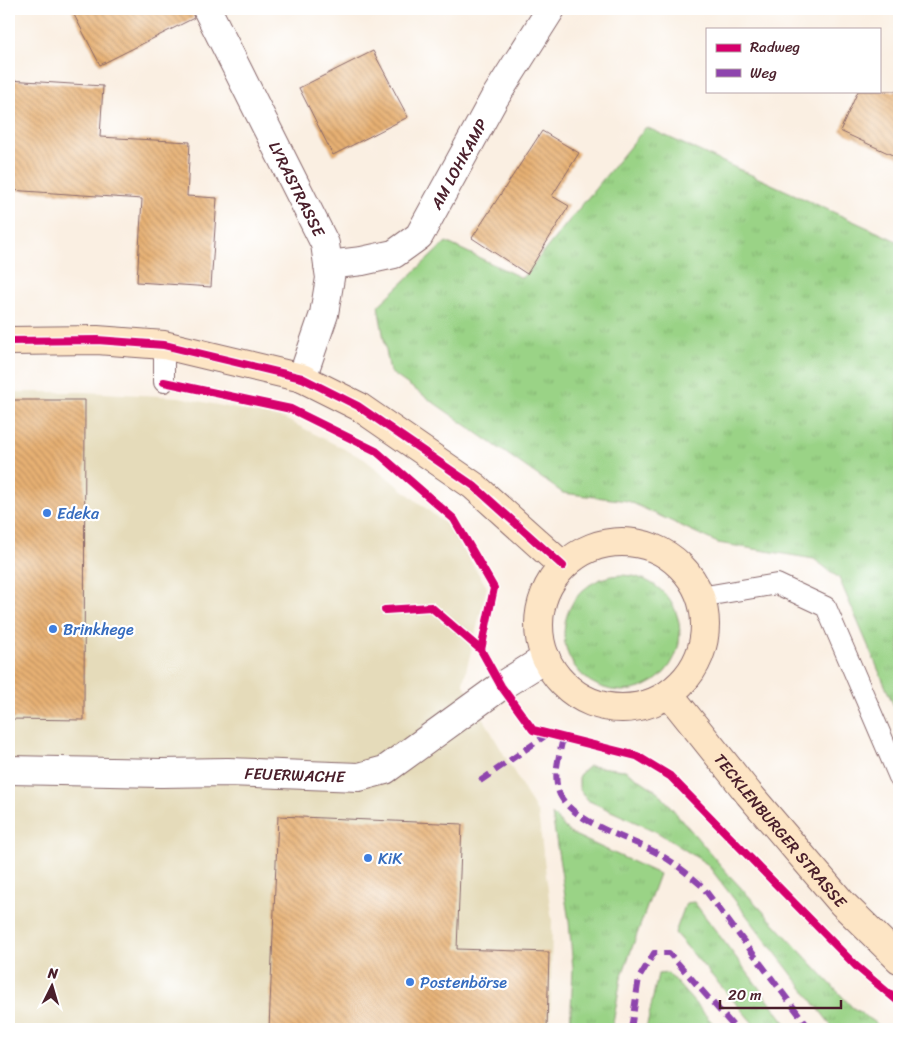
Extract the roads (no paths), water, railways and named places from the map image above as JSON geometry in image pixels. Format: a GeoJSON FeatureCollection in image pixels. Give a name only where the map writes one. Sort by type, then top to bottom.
{"type":"FeatureCollection","features":[{"type":"Feature","properties":{"kind":"street","name":"LYRASTRASSE"},"geometry":{"type":"LineString","coordinates":[[207,9],[325,244],[330,278],[324,314],[302,378]]}},
{"type":"Feature","properties":{"kind":"street","name":"AM LOHKAMP"},"geometry":{"type":"LineString","coordinates":[[328,265],[362,261],[394,254],[419,236],[494,98],[551,9]]}},
{"type":"Feature","properties":{"kind":"street"},"geometry":{"type":"LineString","coordinates":[[9,341],[97,340],[164,345],[302,378],[358,406],[474,486],[564,566]]}},
{"type":"Feature","properties":{"kind":"street"},"geometry":{"type":"LineString","coordinates":[[613,542],[640,544],[666,555],[687,573],[700,597],[705,624],[701,651],[689,675],[669,694],[644,706],[617,708],[590,702],[567,688],[550,667],[540,641],[539,614],[547,588],[564,566],[586,550],[613,542]]}},
{"type":"Feature","properties":{"kind":"street","name":"FEUERWACHE"},"geometry":{"type":"LineString","coordinates":[[9,770],[161,773],[228,772],[359,777],[385,770],[501,686],[546,658]]}},
{"type":"Feature","properties":{"kind":"street","name":"TECKLENBURGER STRASSE"},"geometry":{"type":"LineString","coordinates":[[669,694],[749,794],[842,903],[899,959]]}},
{"type":"Feature","properties":{"kind":"lane"},"geometry":{"type":"LineString","coordinates":[[164,345],[164,382]]}},
{"type":"Feature","properties":{"kind":"lane"},"geometry":{"type":"LineString","coordinates":[[700,597],[777,584],[826,607],[899,778]]}},
{"type":"Feature","properties":{"kind":"place","name":"Edeka"},"geometry":{"type":"Point","coordinates":[47,513]}},
{"type":"Feature","properties":{"kind":"place","name":"Brinkhege"},"geometry":{"type":"Point","coordinates":[53,629]}},
{"type":"Feature","properties":{"kind":"place","name":"KiK"},"geometry":{"type":"Point","coordinates":[368,858]}},
{"type":"Feature","properties":{"kind":"place","name":"Postenbörse"},"geometry":{"type":"Point","coordinates":[410,982]}}]}
